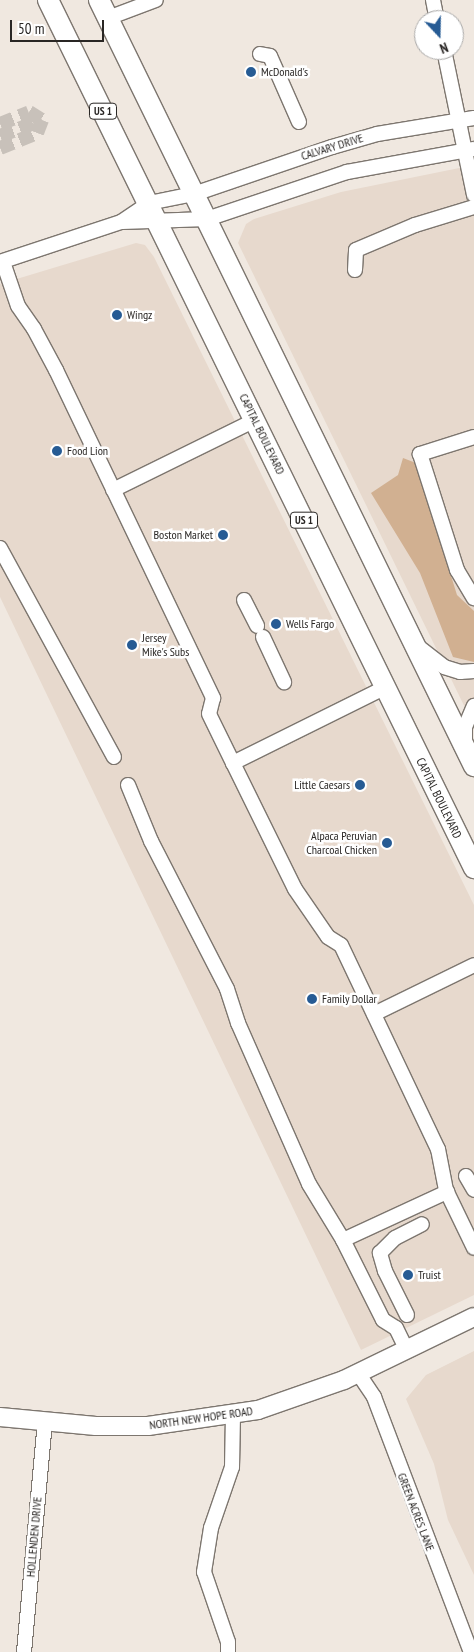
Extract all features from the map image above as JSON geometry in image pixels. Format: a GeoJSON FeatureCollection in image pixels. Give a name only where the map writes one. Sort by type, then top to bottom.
{"type":"FeatureCollection","features":[{"type":"Feature","properties":{"kind":"highway","name":"CAPITAL BOULEVARD"},"geometry":{"type":"LineString","coordinates":[[48,0],[154,212],[474,868]]}},
{"type":"Feature","properties":{"kind":"highway"},"geometry":{"type":"LineString","coordinates":[[99,0],[474,766]]}},
{"type":"Feature","properties":{"kind":"main road","name":"NORTH NEW HOPE ROAD"},"geometry":{"type":"LineString","coordinates":[[0,1418],[45,1423],[148,1426],[233,1415],[284,1402],[358,1373],[474,1317]]}},
{"type":"Feature","properties":{"kind":"street"},"geometry":{"type":"LineString","coordinates":[[108,18],[156,0]]}},
{"type":"Feature","properties":{"kind":"street"},"geometry":{"type":"LineString","coordinates":[[260,54],[270,56],[299,122]]}},
{"type":"Feature","properties":{"kind":"street"},"geometry":{"type":"LineString","coordinates":[[446,60],[459,121],[469,150],[474,195]]}},
{"type":"Feature","properties":{"kind":"street","name":"CALVARY DRIVE"},"geometry":{"type":"LineString","coordinates":[[154,212],[194,194],[377,134],[474,118]]}},
{"type":"Feature","properties":{"kind":"street"},"geometry":{"type":"LineString","coordinates":[[469,150],[354,170],[207,219],[154,212],[2,262],[18,306],[34,328],[213,698],[209,714],[295,889],[328,936],[338,941],[374,1014],[438,1149],[447,1192],[474,1248]]}},
{"type":"Feature","properties":{"kind":"street"},"geometry":{"type":"LineString","coordinates":[[355,270],[356,250],[415,225],[474,207]]}},
{"type":"Feature","properties":{"kind":"street"},"geometry":{"type":"LineString","coordinates":[[122,222],[154,212]]}},
{"type":"Feature","properties":{"kind":"street"},"geometry":{"type":"LineString","coordinates":[[113,490],[255,420]]}},
{"type":"Feature","properties":{"kind":"street"},"geometry":{"type":"LineString","coordinates":[[474,437],[420,454],[457,570],[474,598]]}},
{"type":"Feature","properties":{"kind":"street"},"geometry":{"type":"LineString","coordinates":[[0,548],[114,757]]}},
{"type":"Feature","properties":{"kind":"street"},"geometry":{"type":"LineString","coordinates":[[244,600],[284,682]]}},
{"type":"Feature","properties":{"kind":"street"},"geometry":{"type":"LineString","coordinates":[[415,644],[444,667],[460,672],[474,671]]}},
{"type":"Feature","properties":{"kind":"street"},"geometry":{"type":"LineString","coordinates":[[233,763],[386,687]]}},
{"type":"Feature","properties":{"kind":"street"},"geometry":{"type":"LineString","coordinates":[[465,747],[465,727],[474,706]]}},
{"type":"Feature","properties":{"kind":"street"},"geometry":{"type":"LineString","coordinates":[[128,785],[151,840],[227,989],[238,1023],[309,1184],[343,1240],[383,1320],[396,1328],[407,1351]]}},
{"type":"Feature","properties":{"kind":"street"},"geometry":{"type":"LineString","coordinates":[[374,1014],[474,965]]}},
{"type":"Feature","properties":{"kind":"street"},"geometry":{"type":"LineString","coordinates":[[466,1176],[474,1190]]}},
{"type":"Feature","properties":{"kind":"street"},"geometry":{"type":"LineString","coordinates":[[343,1240],[447,1192]]}},
{"type":"Feature","properties":{"kind":"street"},"geometry":{"type":"LineString","coordinates":[[407,1315],[385,1271],[380,1253],[395,1238],[422,1224]]}},
{"type":"Feature","properties":{"kind":"street","name":"GREEN ACRES LANE"},"geometry":{"type":"LineString","coordinates":[[358,1373],[374,1397],[472,1652]]}},
{"type":"Feature","properties":{"kind":"street"},"geometry":{"type":"LineString","coordinates":[[228,1652],[228,1642],[204,1572],[211,1528],[232,1467],[233,1415]]}},
{"type":"Feature","properties":{"kind":"street","name":"HOLLENDEN DRIVE"},"geometry":{"type":"LineString","coordinates":[[24,1652],[45,1423]]}},
{"type":"Feature","properties":{"kind":"shaded area"},"geometry":{"type":"Polygon","coordinates":[[[474,165],[474,726],[238,243],[246,224],[254,219],[341,192],[474,165]]]}},
{"type":"Feature","properties":{"kind":"shaded area"},"geometry":{"type":"Polygon","coordinates":[[[136,243],[145,245],[154,257],[474,905],[474,1295],[361,1350],[0,597],[0,284],[136,243]]]}},
{"type":"Feature","properties":{"kind":"shaded area"},"geometry":{"type":"Polygon","coordinates":[[[403,458],[416,463],[457,595],[474,611],[474,662],[453,657],[420,573],[371,493],[398,475],[403,458]]]}},
{"type":"Feature","properties":{"kind":"shaded area"},"geometry":{"type":"Polygon","coordinates":[[[474,1351],[474,1575],[448,1520],[434,1464],[406,1399],[426,1375],[474,1351]]]}},
{"type":"Feature","properties":{"kind":"tunnel"},"geometry":{"type":"LineString","coordinates":[[0,124],[29,112],[42,120]]}},
{"type":"Feature","properties":{"kind":"tunnel"},"geometry":{"type":"LineString","coordinates":[[0,136],[42,120]]}},
{"type":"Feature","properties":{"kind":"tunnel"},"geometry":{"type":"LineString","coordinates":[[0,148],[37,133],[42,120]]}},
{"type":"Feature","properties":{"kind":"place","name":"McDonald's"},"geometry":{"type":"Point","coordinates":[251,72]}},
{"type":"Feature","properties":{"kind":"place","name":"Wingz"},"geometry":{"type":"Point","coordinates":[117,315]}},
{"type":"Feature","properties":{"kind":"place","name":"Food Lion"},"geometry":{"type":"Point","coordinates":[57,451]}},
{"type":"Feature","properties":{"kind":"place","name":"Boston Market"},"geometry":{"type":"Point","coordinates":[223,535]}},
{"type":"Feature","properties":{"kind":"place","name":"Wells Fargo"},"geometry":{"type":"Point","coordinates":[276,624]}},
{"type":"Feature","properties":{"kind":"place","name":"Jersey Mike's Subs"},"geometry":{"type":"Point","coordinates":[132,645]}},
{"type":"Feature","properties":{"kind":"place","name":"Little Caesars"},"geometry":{"type":"Point","coordinates":[360,785]}},
{"type":"Feature","properties":{"kind":"place","name":"Alpaca Peruvian Charcoal Chicken"},"geometry":{"type":"Point","coordinates":[387,843]}},
{"type":"Feature","properties":{"kind":"place","name":"Family Dollar"},"geometry":{"type":"Point","coordinates":[312,999]}},
{"type":"Feature","properties":{"kind":"place","name":"Truist"},"geometry":{"type":"Point","coordinates":[408,1275]}}]}
